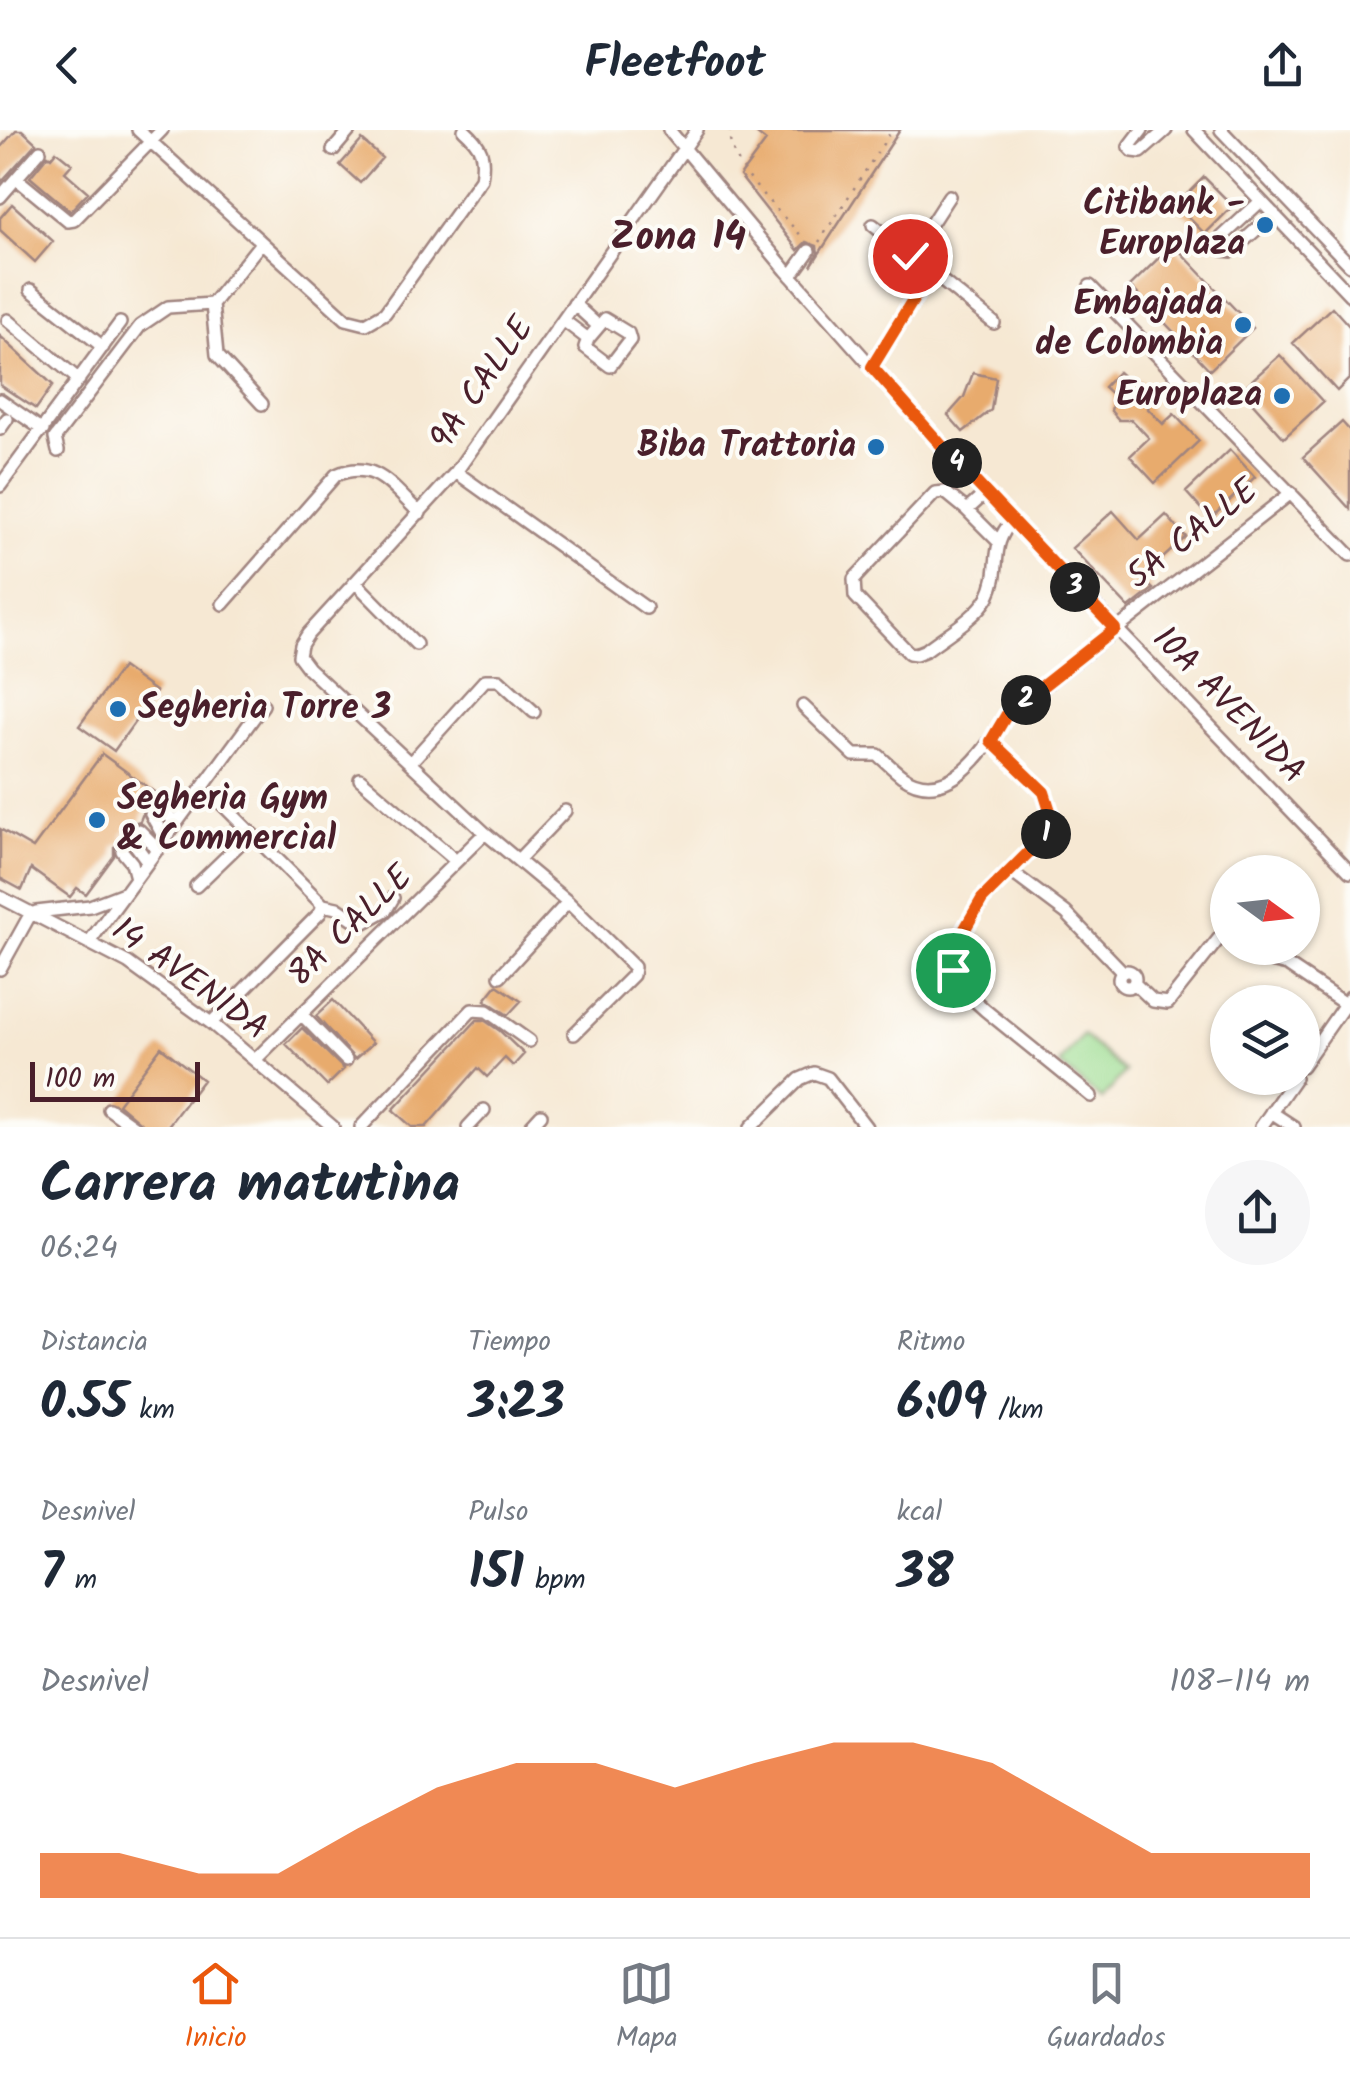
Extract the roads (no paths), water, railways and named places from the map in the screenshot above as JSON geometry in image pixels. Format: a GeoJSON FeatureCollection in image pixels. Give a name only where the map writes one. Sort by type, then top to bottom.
{"type":"FeatureCollection","features":[{"type":"Feature","properties":{"kind":"street"},"geometry":{"type":"LineString","coordinates":[[138,130],[346,319],[366,324],[378,320],[481,179],[484,158],[478,143],[464,130]]}},
{"type":"Feature","properties":{"kind":"street"},"geometry":{"type":"LineString","coordinates":[[17,179],[68,220],[74,220],[162,130]]}},
{"type":"Feature","properties":{"kind":"street"},"geometry":{"type":"LineString","coordinates":[[333,150],[350,130]]}},
{"type":"Feature","properties":{"kind":"street","name":"10A AVENIDA"},"geometry":{"type":"LineString","coordinates":[[669,130],[786,275],[986,493],[1350,872]]}},
{"type":"Feature","properties":{"kind":"street","name":"9A CALLE"},"geometry":{"type":"LineString","coordinates":[[411,762],[308,668],[299,656],[300,645],[456,472],[697,130]]}},
{"type":"Feature","properties":{"kind":"street"},"geometry":{"type":"LineString","coordinates":[[1142,130],[1131,142],[1129,148],[1133,152],[1142,152],[1166,130]]}},
{"type":"Feature","properties":{"kind":"street"},"geometry":{"type":"LineString","coordinates":[[1194,130],[1350,295]]}},
{"type":"Feature","properties":{"kind":"street"},"geometry":{"type":"LineString","coordinates":[[1221,130],[1350,266]]}},
{"type":"Feature","properties":{"kind":"street"},"geometry":{"type":"LineString","coordinates":[[0,197],[40,151]]}},
{"type":"Feature","properties":{"kind":"street"},"geometry":{"type":"LineString","coordinates":[[910,256],[950,196]]}},
{"type":"Feature","properties":{"kind":"street"},"geometry":{"type":"LineString","coordinates":[[1261,201],[1221,238],[1222,250],[1232,251],[1274,214]]}},
{"type":"Feature","properties":{"kind":"street"},"geometry":{"type":"LineString","coordinates":[[874,225],[994,323]]}},
{"type":"Feature","properties":{"kind":"street"},"geometry":{"type":"LineString","coordinates":[[261,243],[212,304],[217,355],[262,404]]}},
{"type":"Feature","properties":{"kind":"street"},"geometry":{"type":"LineString","coordinates":[[786,275],[809,251]]}},
{"type":"Feature","properties":{"kind":"street"},"geometry":{"type":"LineString","coordinates":[[872,367],[930,272]]}},
{"type":"Feature","properties":{"kind":"street"},"geometry":{"type":"LineString","coordinates":[[1090,286],[1350,555]]}},
{"type":"Feature","properties":{"kind":"street"},"geometry":{"type":"LineString","coordinates":[[31,290],[103,346]]}},
{"type":"Feature","properties":{"kind":"street"},"geometry":{"type":"LineString","coordinates":[[58,451],[55,438],[140,326],[168,307],[212,304]]}},
{"type":"Feature","properties":{"kind":"street"},"geometry":{"type":"LineString","coordinates":[[574,304],[598,325]]}},
{"type":"Feature","properties":{"kind":"street"},"geometry":{"type":"LineString","coordinates":[[605,319],[628,333],[627,347],[614,365],[603,364],[586,350],[588,338],[605,319]]}},
{"type":"Feature","properties":{"kind":"street"},"geometry":{"type":"LineString","coordinates":[[8,320],[79,380]]}},
{"type":"Feature","properties":{"kind":"street"},"geometry":{"type":"LineString","coordinates":[[563,320],[588,338]]}},
{"type":"Feature","properties":{"kind":"street"},"geometry":{"type":"LineString","coordinates":[[1,484],[120,323]]}},
{"type":"Feature","properties":{"kind":"street"},"geometry":{"type":"LineString","coordinates":[[0,400],[42,430]]}},
{"type":"Feature","properties":{"kind":"street"},"geometry":{"type":"LineString","coordinates":[[223,604],[336,475],[364,468],[379,475],[420,513]]}},
{"type":"Feature","properties":{"kind":"street"},"geometry":{"type":"LineString","coordinates":[[456,472],[646,608]]}},
{"type":"Feature","properties":{"kind":"street"},"geometry":{"type":"LineString","coordinates":[[998,541],[945,492],[934,493],[854,579],[855,596],[909,653],[926,650],[987,598],[997,563],[998,541],[1012,521]]}},
{"type":"Feature","properties":{"kind":"street"},"geometry":{"type":"LineString","coordinates":[[966,510],[986,493]]}},
{"type":"Feature","properties":{"kind":"street","name":"5A CALLE"},"geometry":{"type":"LineString","coordinates":[[803,706],[854,755],[874,752],[903,777],[927,786],[954,778],[991,741],[1007,714],[1291,494]]}},
{"type":"Feature","properties":{"kind":"street"},"geometry":{"type":"LineString","coordinates":[[355,582],[416,644]]}},
{"type":"Feature","properties":{"kind":"street"},"geometry":{"type":"LineString","coordinates":[[534,712],[500,680],[485,680],[411,762],[486,833],[568,902],[634,968],[632,975],[574,1034]]}},
{"type":"Feature","properties":{"kind":"street"},"geometry":{"type":"LineString","coordinates":[[90,942],[263,704]]}},
{"type":"Feature","properties":{"kind":"street"},"geometry":{"type":"LineString","coordinates":[[991,741],[1044,792],[1051,814],[1046,835],[982,899],[954,948],[953,970],[964,991],[1045,1062],[1092,1096]]}},
{"type":"Feature","properties":{"kind":"street"},"geometry":{"type":"LineString","coordinates":[[360,779],[456,861]]}},
{"type":"Feature","properties":{"kind":"street"},"geometry":{"type":"LineString","coordinates":[[217,799],[324,905],[337,908],[361,924],[386,910],[394,898]]}},
{"type":"Feature","properties":{"kind":"street"},"geometry":{"type":"LineString","coordinates":[[162,844],[154,809],[175,825]]}},
{"type":"Feature","properties":{"kind":"street"},"geometry":{"type":"LineString","coordinates":[[518,860],[564,811]]}},
{"type":"Feature","properties":{"kind":"street"},"geometry":{"type":"LineString","coordinates":[[196,886],[251,833]]}},
{"type":"Feature","properties":{"kind":"street","name":"8A CALLE"},"geometry":{"type":"LineString","coordinates":[[255,1060],[486,833]]}},
{"type":"Feature","properties":{"kind":"street"},"geometry":{"type":"LineString","coordinates":[[148,862],[135,834],[162,844]]}},
{"type":"Feature","properties":{"kind":"street"},"geometry":{"type":"LineString","coordinates":[[122,850],[132,863],[136,878]]}},
{"type":"Feature","properties":{"kind":"street"},"geometry":{"type":"LineString","coordinates":[[1010,871],[1066,912],[1122,972],[1133,973],[1134,983],[1153,1002],[1168,1003],[1210,950]]}},
{"type":"Feature","properties":{"kind":"street"},"geometry":{"type":"LineString","coordinates":[[0,970],[32,912],[90,906],[126,892]]}},
{"type":"Feature","properties":{"kind":"street","name":"14 AVENIDA"},"geometry":{"type":"LineString","coordinates":[[0,896],[128,962],[210,1023],[334,1127]]}},
{"type":"Feature","properties":{"kind":"street"},"geometry":{"type":"LineString","coordinates":[[500,976],[568,902]]}},
{"type":"Feature","properties":{"kind":"street"},"geometry":{"type":"LineString","coordinates":[[210,1023],[324,905]]}},
{"type":"Feature","properties":{"kind":"street"},"geometry":{"type":"LineString","coordinates":[[1288,965],[1348,1000],[1320,1040]]}},
{"type":"Feature","properties":{"kind":"street"},"geometry":{"type":"LineString","coordinates":[[362,1127],[472,1010],[487,1011],[529,1041]]}},
{"type":"Feature","properties":{"kind":"street"},"geometry":{"type":"LineString","coordinates":[[301,1014],[346,1060]]}},
{"type":"Feature","properties":{"kind":"street"},"geometry":{"type":"LineString","coordinates":[[752,1127],[800,1079],[814,1073],[828,1078],[866,1127]]}},
{"type":"Feature","properties":{"kind":"street"},"geometry":{"type":"LineString","coordinates":[[1261,1127],[1283,1095]]}},
{"type":"Feature","properties":{"kind":"street"},"geometry":{"type":"LineString","coordinates":[[109,1109],[134,1127]]}},
{"type":"Feature","properties":{"kind":"street"},"geometry":{"type":"LineString","coordinates":[[468,1127],[484,1110]]}},
{"type":"Feature","properties":{"kind":"street"},"geometry":{"type":"LineString","coordinates":[[1271,1112],[1294,1127]]}},
{"type":"Feature","properties":{"kind":"street"},"geometry":{"type":"LineString","coordinates":[[530,1127],[541,1115]]}},
{"type":"Feature","properties":{"kind":"place","name":"Citibank - Europlaza"},"geometry":{"type":"Point","coordinates":[1265,225]}},
{"type":"Feature","properties":{"kind":"place","name":"Embajada de Colombia"},"geometry":{"type":"Point","coordinates":[1243,325]}},
{"type":"Feature","properties":{"kind":"place","name":"Europlaza"},"geometry":{"type":"Point","coordinates":[1282,396]}},
{"type":"Feature","properties":{"kind":"place","name":"Biba Trattoria"},"geometry":{"type":"Point","coordinates":[876,447]}},
{"type":"Feature","properties":{"kind":"place","name":"Segheria Torre 3"},"geometry":{"type":"Point","coordinates":[118,709]}},
{"type":"Feature","properties":{"kind":"place","name":"Segheria Gym & Commercial"},"geometry":{"type":"Point","coordinates":[97,820]}},
{"type":"Feature","properties":{"kind":"district","name":"Zona 14"},"geometry":{"type":"Point","coordinates":[678,238]}}]}
